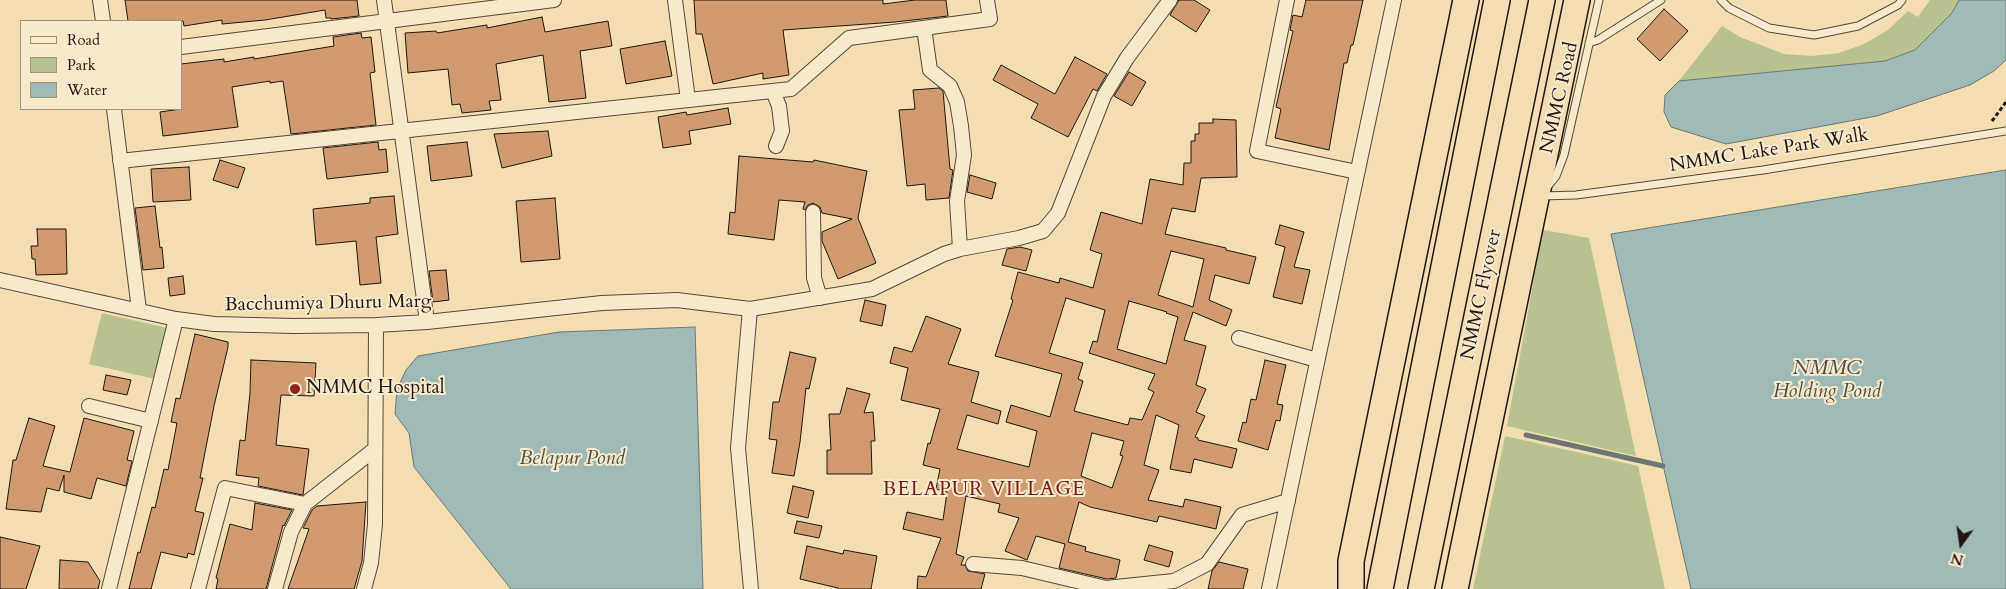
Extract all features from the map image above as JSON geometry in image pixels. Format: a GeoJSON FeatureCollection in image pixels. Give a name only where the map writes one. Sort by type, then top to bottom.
{"type":"FeatureCollection","features":[{"type":"Feature","properties":{"kind":"highway"},"geometry":{"type":"LineString","coordinates":[[1352,589],[1351,560],[1466,0]]}},
{"type":"Feature","properties":{"kind":"highway"},"geometry":{"type":"LineString","coordinates":[[1380,589],[1497,0]]}},
{"type":"Feature","properties":{"kind":"highway","name":"NMMC Flyover"},"geometry":{"type":"LineString","coordinates":[[1421,589],[1542,0]]}},
{"type":"Feature","properties":{"kind":"highway"},"geometry":{"type":"LineString","coordinates":[[1454,589],[1457,583],[1577,0]]}},
{"type":"Feature","properties":{"kind":"street"},"geometry":{"type":"LineString","coordinates":[[100,0],[103,20]]}},
{"type":"Feature","properties":{"kind":"street"},"geometry":{"type":"LineString","coordinates":[[384,0],[427,322]]}},
{"type":"Feature","properties":{"kind":"street"},"geometry":{"type":"LineString","coordinates":[[182,47],[554,0]]}},
{"type":"Feature","properties":{"kind":"street"},"geometry":{"type":"LineString","coordinates":[[675,0],[688,100]]}},
{"type":"Feature","properties":{"kind":"street"},"geometry":{"type":"LineString","coordinates":[[120,161],[791,89],[849,38],[990,19],[987,0]]}},
{"type":"Feature","properties":{"kind":"street","name":"Bacchumiya Dhuru Marg"},"geometry":{"type":"LineString","coordinates":[[0,280],[176,319],[214,324],[294,326],[427,322],[602,303],[677,300],[750,309],[872,289],[944,254],[1043,231],[1058,213],[1104,96],[1127,58],[1170,0]]}},
{"type":"Feature","properties":{"kind":"street"},"geometry":{"type":"LineString","coordinates":[[1287,0],[1257,151],[1357,172]]}},
{"type":"Feature","properties":{"kind":"street"},"geometry":{"type":"LineString","coordinates":[[1269,589],[1394,0]]}},
{"type":"Feature","properties":{"kind":"street"},"geometry":{"type":"LineString","coordinates":[[924,28],[930,70],[950,86],[957,102],[961,126],[964,155],[957,201],[960,249]]}},
{"type":"Feature","properties":{"kind":"street"},"geometry":{"type":"LineString","coordinates":[[773,91],[779,106],[782,131],[776,146]]}},
{"type":"Feature","properties":{"kind":"street"},"geometry":{"type":"LineString","coordinates":[[114,110],[139,310]]}},
{"type":"Feature","properties":{"kind":"street"},"geometry":{"type":"LineString","coordinates":[[813,212],[814,278],[820,298]]}},
{"type":"Feature","properties":{"kind":"street"},"geometry":{"type":"LineString","coordinates":[[750,309],[738,448],[751,589]]}},
{"type":"Feature","properties":{"kind":"street"},"geometry":{"type":"LineString","coordinates":[[109,589],[176,319]]}},
{"type":"Feature","properties":{"kind":"street"},"geometry":{"type":"LineString","coordinates":[[364,589],[372,563],[375,524],[376,325]]}},
{"type":"Feature","properties":{"kind":"street"},"geometry":{"type":"LineString","coordinates":[[1239,338],[1317,360]]}},
{"type":"Feature","properties":{"kind":"street"},"geometry":{"type":"LineString","coordinates":[[89,406],[151,421]]}},
{"type":"Feature","properties":{"kind":"street"},"geometry":{"type":"LineString","coordinates":[[276,589],[291,532],[305,504],[375,449]]}},
{"type":"Feature","properties":{"kind":"street"},"geometry":{"type":"LineString","coordinates":[[198,589],[225,488],[305,504]]}},
{"type":"Feature","properties":{"kind":"street"},"geometry":{"type":"LineString","coordinates":[[973,564],[1022,568],[1106,588],[1174,581],[1208,564],[1242,515],[1288,501]]}},
{"type":"Feature","properties":{"kind":"lane","name":"NMMC Road"},"geometry":{"type":"LineString","coordinates":[[1537,195],[1552,183],[1559,168],[1599,0]]}},
{"type":"Feature","properties":{"kind":"lane"},"geometry":{"type":"LineString","coordinates":[[1589,44],[1660,0]]}},
{"type":"Feature","properties":{"kind":"lane"},"geometry":{"type":"LineString","coordinates":[[1721,0],[1729,8],[1770,28],[1814,35],[1858,26],[1898,5],[1902,0]]}},
{"type":"Feature","properties":{"kind":"lane","name":"NMMC Lake Park Walk"},"geometry":{"type":"LineString","coordinates":[[1537,195],[1563,196],[1763,170],[2006,131]]}},
{"type":"Feature","properties":{"kind":"path"},"geometry":{"type":"LineString","coordinates":[[1983,134],[2006,102]]}},
{"type":"Feature","properties":{"kind":"green space"},"geometry":{"type":"Polygon","coordinates":[[[1930,0],[1959,0],[1952,13],[1915,50],[1885,61],[1679,81],[1722,26],[1740,37],[1784,54],[1812,56],[1839,53],[1864,44],[1888,30],[1908,11],[1918,17],[1930,0]]]}},
{"type":"Feature","properties":{"kind":"green space"},"geometry":{"type":"Polygon","coordinates":[[[1543,230],[1589,238],[1636,456],[1507,426],[1543,230]]]}},
{"type":"Feature","properties":{"kind":"green space"},"geometry":{"type":"Polygon","coordinates":[[[102,313],[167,328],[155,379],[89,364],[102,313]]]}},
{"type":"Feature","properties":{"kind":"green space"},"geometry":{"type":"Polygon","coordinates":[[[1505,436],[1638,466],[1665,589],[1473,589],[1505,436]]]}},
{"type":"Feature","properties":{"kind":"water"},"geometry":{"type":"Polygon","coordinates":[[[1959,0],[2006,0],[2006,60],[1994,71],[1970,85],[1877,116],[1726,144],[1671,127],[1664,112],[1665,95],[1679,81],[1885,61],[1915,50],[1952,13],[1959,0]]]}},
{"type":"Feature","properties":{"kind":"water","name":"NMMC Holding Pond"},"geometry":{"type":"Polygon","coordinates":[[[2006,170],[2006,589],[1691,589],[1611,234],[2006,170]]]}},
{"type":"Feature","properties":{"kind":"water","name":"Belapur Pond"},"geometry":{"type":"Polygon","coordinates":[[[695,327],[703,589],[511,589],[414,467],[409,433],[395,414],[397,389],[406,370],[418,356],[559,332],[695,327]]]}},
{"type":"Feature","properties":{"kind":"building"},"geometry":{"type":"Polygon","coordinates":[[[125,0],[357,0],[359,16],[331,19],[326,18],[325,10],[265,20],[222,24],[222,20],[184,26],[182,20],[128,20],[125,0]]]}},
{"type":"Feature","properties":{"kind":"building"},"geometry":{"type":"Polygon","coordinates":[[[694,0],[883,0],[883,4],[915,0],[946,0],[948,16],[783,30],[789,75],[763,79],[763,73],[713,84],[702,34],[696,34],[694,0]]]}},
{"type":"Feature","properties":{"kind":"building"},"geometry":{"type":"Polygon","coordinates":[[[1179,0],[1194,0],[1210,10],[1196,32],[1170,15],[1179,0]]]}},
{"type":"Feature","properties":{"kind":"building"},"geometry":{"type":"Polygon","coordinates":[[[1306,0],[1363,0],[1353,45],[1351,45],[1347,63],[1344,63],[1329,150],[1275,138],[1281,109],[1276,107],[1293,31],[1290,30],[1293,15],[1302,17],[1306,0]]]}},
{"type":"Feature","properties":{"kind":"building"},"geometry":{"type":"Polygon","coordinates":[[[1664,9],[1688,31],[1660,61],[1637,39],[1664,9]]]}},
{"type":"Feature","properties":{"kind":"building"},"geometry":{"type":"Polygon","coordinates":[[[542,17],[545,32],[608,21],[612,46],[580,51],[586,98],[549,102],[543,55],[496,64],[501,100],[489,101],[491,110],[462,113],[460,104],[452,105],[448,69],[408,73],[405,33],[436,31],[437,33],[487,25],[487,28],[542,17]]]}},
{"type":"Feature","properties":{"kind":"building"},"geometry":{"type":"Polygon","coordinates":[[[361,33],[362,38],[371,37],[375,72],[370,73],[376,125],[291,134],[283,81],[270,83],[270,81],[232,87],[238,127],[163,136],[160,112],[182,110],[182,64],[224,59],[224,62],[254,57],[254,59],[334,46],[333,37],[361,33]]]}},
{"type":"Feature","properties":{"kind":"building"},"geometry":{"type":"Polygon","coordinates":[[[665,41],[672,76],[626,84],[620,49],[665,41]]]}},
{"type":"Feature","properties":{"kind":"building"},"geometry":{"type":"Polygon","coordinates":[[[1075,57],[1107,74],[1097,91],[1093,89],[1068,137],[1031,118],[1038,104],[993,80],[1001,65],[1055,94],[1075,57]]]}},
{"type":"Feature","properties":{"kind":"building"},"geometry":{"type":"Polygon","coordinates":[[[1129,72],[1146,82],[1132,106],[1114,96],[1129,72]]]}},
{"type":"Feature","properties":{"kind":"building"},"geometry":{"type":"Polygon","coordinates":[[[939,88],[943,91],[950,169],[953,170],[949,198],[926,200],[925,184],[907,186],[899,110],[915,109],[913,90],[939,88]]]}},
{"type":"Feature","properties":{"kind":"building"},"geometry":{"type":"Polygon","coordinates":[[[728,108],[731,124],[689,131],[691,144],[663,148],[658,117],[686,112],[687,115],[728,108]]]}},
{"type":"Feature","properties":{"kind":"building"},"geometry":{"type":"Polygon","coordinates":[[[1213,119],[1236,120],[1237,177],[1201,178],[1195,212],[1172,208],[1165,234],[1256,257],[1249,284],[1215,275],[1209,300],[1232,310],[1226,326],[1193,312],[1184,340],[1206,346],[1196,385],[1206,389],[1196,412],[1205,416],[1195,437],[1198,440],[1237,449],[1232,468],[1194,459],[1191,473],[1170,469],[1179,425],[1156,415],[1144,465],[1159,470],[1148,500],[1183,507],[1185,499],[1221,507],[1216,529],[1159,516],[1157,522],[1090,507],[1079,502],[1068,542],[1086,547],[1085,551],[1120,560],[1116,578],[1107,579],[1059,568],[1065,544],[1036,536],[1027,560],[1005,551],[1019,518],[998,512],[1000,504],[966,496],[956,554],[964,557],[961,565],[965,565],[968,571],[985,574],[981,589],[917,589],[918,576],[926,577],[941,538],[903,529],[907,512],[943,520],[947,492],[936,489],[940,469],[923,465],[928,443],[930,444],[940,409],[901,400],[908,368],[890,363],[894,347],[912,352],[926,316],[961,329],[948,364],[979,372],[971,402],[1001,411],[998,424],[967,415],[957,449],[1029,467],[1037,431],[1006,422],[1011,405],[1050,417],[1062,374],[995,356],[1013,300],[1011,299],[1018,272],[1059,283],[1060,278],[1093,288],[1102,254],[1090,250],[1101,212],[1142,224],[1150,179],[1183,185],[1184,163],[1191,163],[1191,141],[1195,141],[1195,134],[1199,134],[1199,123],[1213,123],[1213,119]],[[1171,251],[1158,295],[1193,307],[1204,259],[1171,251]],[[1066,298],[1049,353],[1083,363],[1078,379],[1083,381],[1074,411],[1128,425],[1130,418],[1142,420],[1154,392],[1148,389],[1155,374],[1089,353],[1093,341],[1097,342],[1105,310],[1066,298]],[[1129,301],[1117,349],[1166,364],[1178,317],[1129,301]],[[1092,433],[1081,476],[1112,488],[1123,456],[1120,455],[1124,441],[1092,433]]]}},
{"type":"Feature","properties":{"kind":"building"},"geometry":{"type":"Polygon","coordinates":[[[548,131],[552,156],[502,168],[494,134],[548,131]]]}},
{"type":"Feature","properties":{"kind":"building"},"geometry":{"type":"Polygon","coordinates":[[[378,142],[379,150],[386,149],[388,172],[327,179],[323,148],[378,142]]]}},
{"type":"Feature","properties":{"kind":"building"},"geometry":{"type":"Polygon","coordinates":[[[467,142],[472,176],[431,181],[427,146],[467,142]]]}},
{"type":"Feature","properties":{"kind":"building"},"geometry":{"type":"Polygon","coordinates":[[[739,156],[813,162],[814,160],[867,171],[858,218],[876,263],[838,279],[822,241],[822,232],[852,219],[822,213],[820,207],[813,203],[808,205],[805,210],[803,209],[805,202],[779,200],[774,240],[728,234],[730,212],[735,213],[739,156]]]}},
{"type":"Feature","properties":{"kind":"building"},"geometry":{"type":"Polygon","coordinates":[[[220,160],[245,168],[238,188],[213,180],[220,160]]]}},
{"type":"Feature","properties":{"kind":"building"},"geometry":{"type":"Polygon","coordinates":[[[189,167],[191,200],[153,202],[151,169],[189,167]]]}},
{"type":"Feature","properties":{"kind":"building"},"geometry":{"type":"Polygon","coordinates":[[[970,175],[996,183],[992,199],[967,192],[970,175]]]}},
{"type":"Feature","properties":{"kind":"building"},"geometry":{"type":"Polygon","coordinates":[[[394,196],[398,234],[376,237],[381,283],[360,285],[356,241],[316,245],[313,209],[370,203],[370,198],[394,196]]]}},
{"type":"Feature","properties":{"kind":"building"},"geometry":{"type":"Polygon","coordinates":[[[555,198],[560,259],[521,262],[516,201],[555,198]]]}},
{"type":"Feature","properties":{"kind":"building"},"geometry":{"type":"Polygon","coordinates":[[[155,206],[164,268],[143,270],[135,208],[155,206]]]}},
{"type":"Feature","properties":{"kind":"building"},"geometry":{"type":"Polygon","coordinates":[[[1280,225],[1304,232],[1294,267],[1310,270],[1302,304],[1273,297],[1285,247],[1275,244],[1280,225]]]}},
{"type":"Feature","properties":{"kind":"building"},"geometry":{"type":"Polygon","coordinates":[[[37,229],[66,229],[67,274],[36,275],[35,259],[32,259],[31,246],[38,246],[37,229]]]}},
{"type":"Feature","properties":{"kind":"building"},"geometry":{"type":"Polygon","coordinates":[[[1020,247],[1032,250],[1026,271],[1002,265],[1007,249],[1020,247]]]}},
{"type":"Feature","properties":{"kind":"building"},"geometry":{"type":"Polygon","coordinates":[[[446,270],[449,300],[433,302],[429,271],[446,270]]]}},
{"type":"Feature","properties":{"kind":"building"},"geometry":{"type":"Polygon","coordinates":[[[183,276],[185,294],[170,296],[168,278],[183,276]]]}},
{"type":"Feature","properties":{"kind":"building"},"geometry":{"type":"Polygon","coordinates":[[[865,300],[886,305],[882,326],[860,321],[865,300]]]}},
{"type":"Feature","properties":{"kind":"building"},"geometry":{"type":"Polygon","coordinates":[[[195,334],[228,342],[228,347],[200,478],[203,478],[195,511],[204,513],[194,555],[188,553],[187,558],[161,552],[151,589],[129,589],[152,507],[155,508],[164,469],[168,470],[177,423],[171,422],[176,398],[180,399],[195,334]]]}},
{"type":"Feature","properties":{"kind":"building"},"geometry":{"type":"Polygon","coordinates":[[[790,352],[816,358],[809,389],[806,388],[794,476],[772,473],[777,440],[769,439],[773,402],[779,402],[790,352]]]}},
{"type":"Feature","properties":{"kind":"building"},"geometry":{"type":"Polygon","coordinates":[[[251,360],[316,363],[314,396],[281,395],[276,445],[309,449],[303,495],[258,486],[259,478],[236,475],[240,440],[245,441],[251,360]]]}},
{"type":"Feature","properties":{"kind":"building"},"geometry":{"type":"Polygon","coordinates":[[[1265,360],[1286,365],[1277,404],[1283,405],[1280,421],[1276,420],[1268,450],[1238,441],[1243,422],[1246,423],[1251,399],[1256,400],[1265,360]]]}},
{"type":"Feature","properties":{"kind":"building"},"geometry":{"type":"Polygon","coordinates":[[[106,375],[131,380],[127,395],[103,390],[106,375]]]}},
{"type":"Feature","properties":{"kind":"building"},"geometry":{"type":"Polygon","coordinates":[[[847,388],[870,394],[864,413],[873,412],[875,441],[871,441],[872,474],[827,474],[827,450],[831,450],[829,414],[840,414],[847,388]]]}},
{"type":"Feature","properties":{"kind":"building"},"geometry":{"type":"Polygon","coordinates":[[[29,418],[55,426],[43,466],[70,472],[84,418],[134,431],[127,460],[132,461],[126,486],[97,478],[91,499],[64,492],[64,475],[59,491],[47,488],[41,512],[6,509],[13,460],[16,460],[29,418]]]}},
{"type":"Feature","properties":{"kind":"building"},"geometry":{"type":"Polygon","coordinates":[[[793,486],[814,491],[808,518],[787,513],[793,486]]]}},
{"type":"Feature","properties":{"kind":"building"},"geometry":{"type":"Polygon","coordinates":[[[366,502],[362,561],[354,589],[288,589],[309,529],[303,528],[312,510],[317,506],[366,502]]]}},
{"type":"Feature","properties":{"kind":"building"},"geometry":{"type":"Polygon","coordinates":[[[255,503],[292,510],[283,525],[266,589],[216,589],[218,579],[216,578],[230,524],[252,530],[255,503]]]}},
{"type":"Feature","properties":{"kind":"building"},"geometry":{"type":"Polygon","coordinates":[[[797,521],[822,526],[819,538],[794,533],[797,521]]]}},
{"type":"Feature","properties":{"kind":"building"},"geometry":{"type":"Polygon","coordinates":[[[0,537],[40,546],[26,589],[0,589],[0,537]]]}},
{"type":"Feature","properties":{"kind":"building"},"geometry":{"type":"Polygon","coordinates":[[[1149,545],[1173,552],[1169,567],[1144,560],[1149,545]]]}},
{"type":"Feature","properties":{"kind":"building"},"geometry":{"type":"Polygon","coordinates":[[[807,546],[843,554],[844,550],[877,556],[871,589],[838,589],[800,579],[807,546]]]}},
{"type":"Feature","properties":{"kind":"building"},"geometry":{"type":"Polygon","coordinates":[[[60,560],[88,562],[100,581],[98,589],[59,589],[60,560]]]}},
{"type":"Feature","properties":{"kind":"building"},"geometry":{"type":"Polygon","coordinates":[[[1219,562],[1248,569],[1243,589],[1208,589],[1212,571],[1219,562]]]}},
{"type":"Feature","properties":{"kind":"waterway"},"geometry":{"type":"LineString","coordinates":[[1526,435],[1663,466]]}},
{"type":"Feature","properties":{"kind":"place","name":"NMMC Hospital"},"geometry":{"type":"Point","coordinates":[295,389]}},
{"type":"Feature","properties":{"kind":"district","name":"BELAPUR VILLAGE"},"geometry":{"type":"Point","coordinates":[984,490]}}]}
